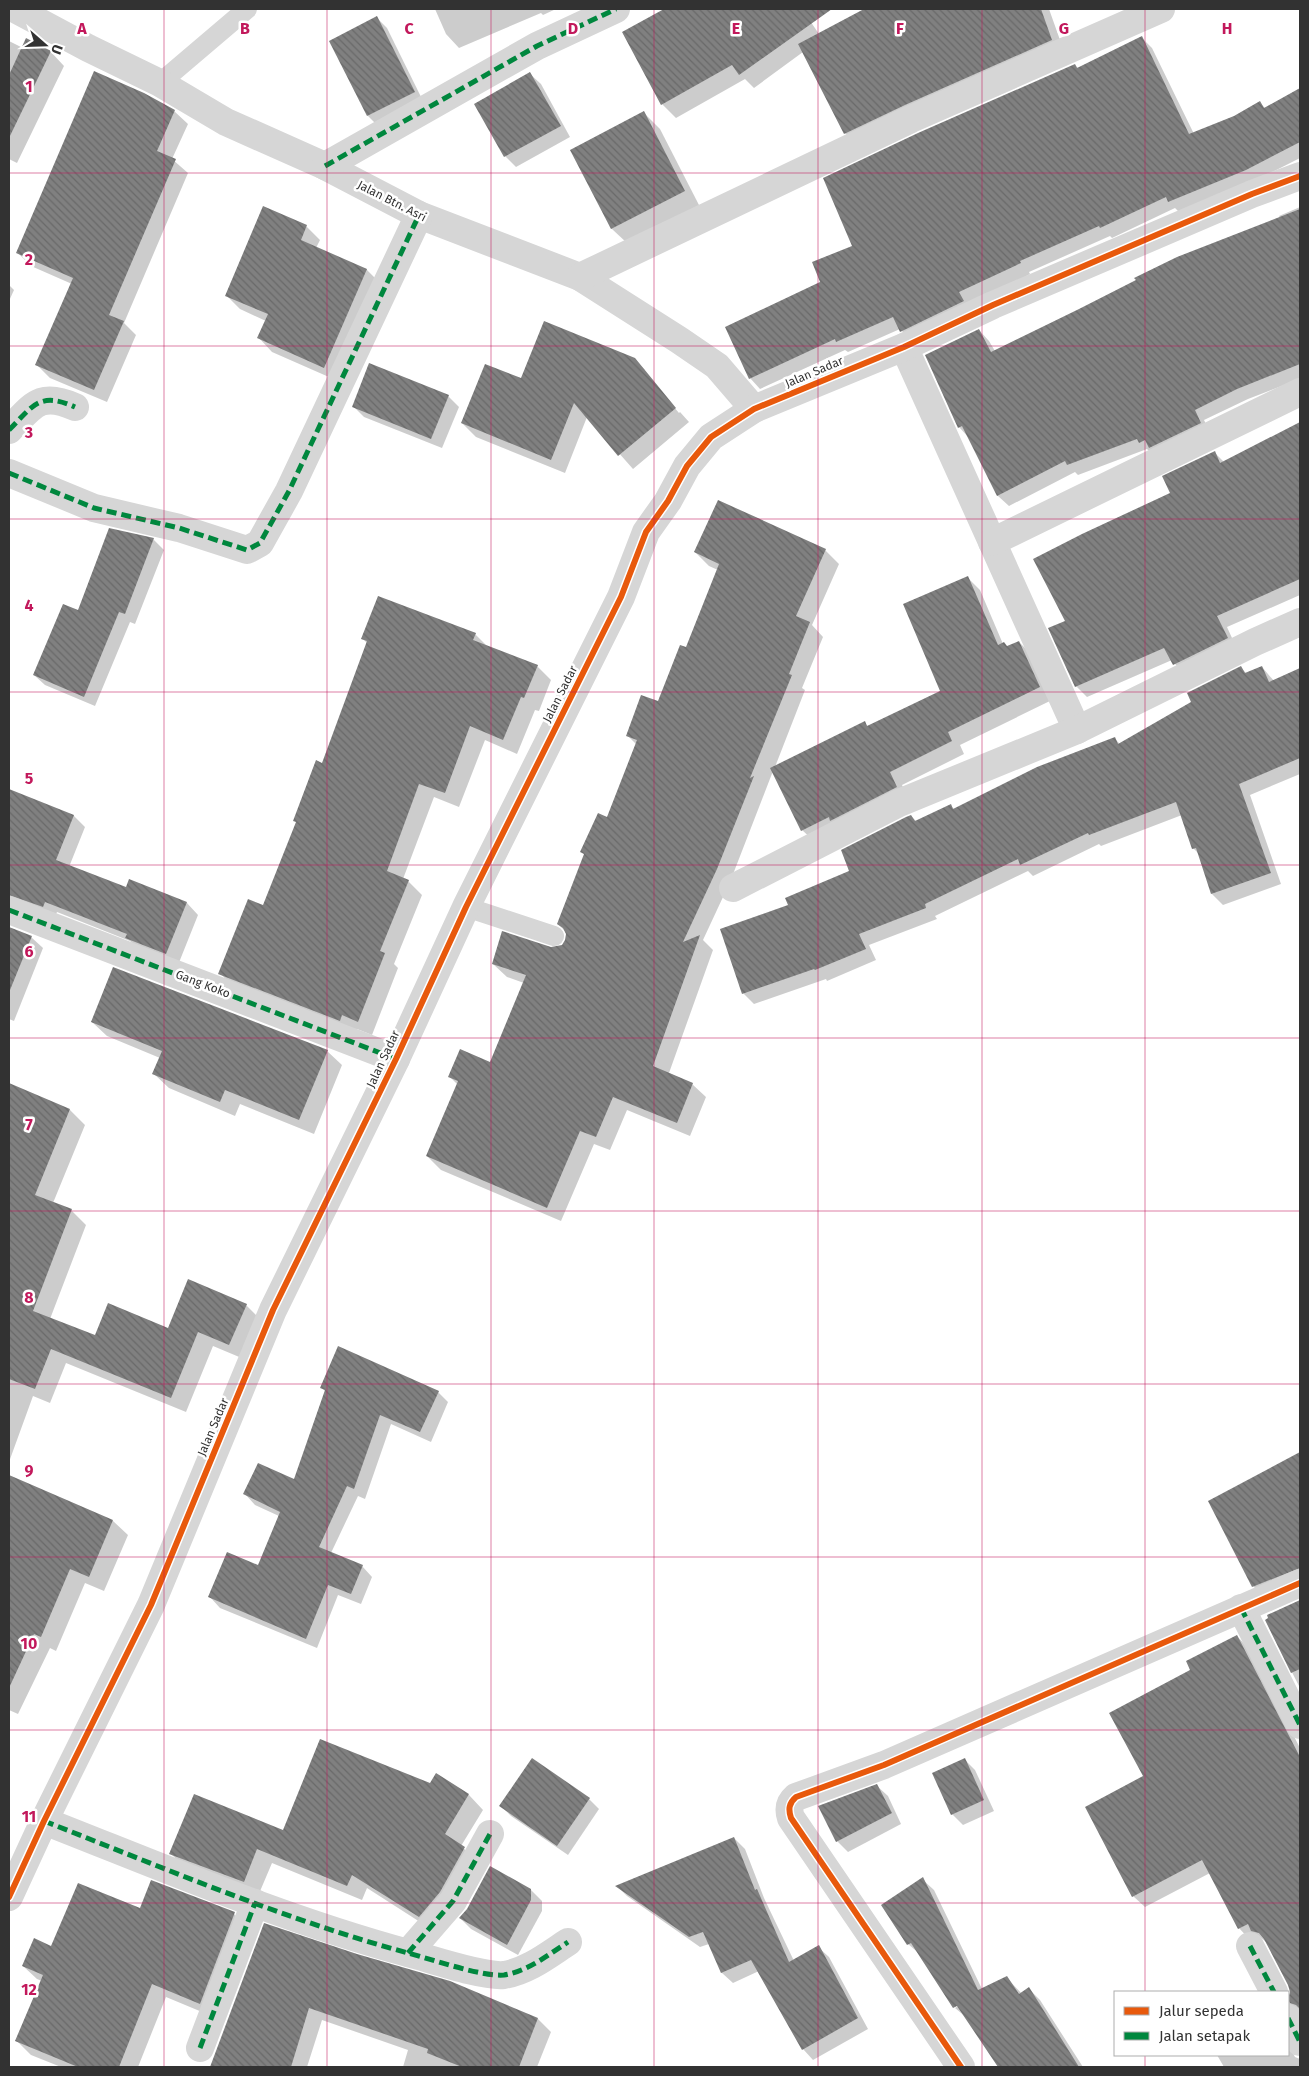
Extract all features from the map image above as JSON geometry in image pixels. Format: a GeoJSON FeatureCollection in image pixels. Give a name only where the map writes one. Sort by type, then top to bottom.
{"type":"FeatureCollection","features":[{"type":"Feature","properties":{"kind":"street","name":"Jalan Btn. Asri"},"geometry":{"type":"LineString","coordinates":[[15,9],[88,48],[160,83],[226,122],[325,166],[419,215],[580,277],[717,366],[754,409]]}},
{"type":"Feature","properties":{"kind":"street"},"geometry":{"type":"LineString","coordinates":[[325,166],[537,46],[616,9]]}},
{"type":"Feature","properties":{"kind":"street"},"geometry":{"type":"LineString","coordinates":[[580,277],[911,120],[1161,9]]}},
{"type":"Feature","properties":{"kind":"street","name":"Jalan Sadar"},"geometry":{"type":"LineString","coordinates":[[9,1897],[44,1821],[151,1606],[273,1310],[396,1059],[466,907],[621,597],[646,532],[668,501],[687,466],[711,438],[754,409],[904,347],[993,305],[1252,194],[1300,176]]}},
{"type":"Feature","properties":{"kind":"street"},"geometry":{"type":"LineString","coordinates":[[9,473],[94,508],[179,528],[247,550],[260,543],[289,491],[419,215]]}},
{"type":"Feature","properties":{"kind":"street"},"geometry":{"type":"LineString","coordinates":[[904,347],[1077,730]]}},
{"type":"Feature","properties":{"kind":"street"},"geometry":{"type":"LineString","coordinates":[[992,542],[1300,392]]}},
{"type":"Feature","properties":{"kind":"street"},"geometry":{"type":"LineString","coordinates":[[9,430],[38,402],[50,400],[65,402],[75,407]]}},
{"type":"Feature","properties":{"kind":"street"},"geometry":{"type":"LineString","coordinates":[[733,888],[899,803],[1077,730],[1300,622]]}},
{"type":"Feature","properties":{"kind":"street","name":"Gang Koko"},"geometry":{"type":"LineString","coordinates":[[9,910],[396,1059]]}},
{"type":"Feature","properties":{"kind":"street"},"geometry":{"type":"LineString","coordinates":[[961,2067],[791,1818],[789,1811],[791,1802],[796,1797],[884,1765],[1300,1583]]}},
{"type":"Feature","properties":{"kind":"street"},"geometry":{"type":"LineString","coordinates":[[1241,1608],[1300,1725]]}},
{"type":"Feature","properties":{"kind":"street"},"geometry":{"type":"LineString","coordinates":[[44,1821],[324,1928],[432,1961],[504,1975],[535,1965],[568,1942]]}},
{"type":"Feature","properties":{"kind":"street"},"geometry":{"type":"LineString","coordinates":[[408,1953],[453,1901],[490,1834]]}},
{"type":"Feature","properties":{"kind":"street"},"geometry":{"type":"LineString","coordinates":[[200,2048],[255,1903]]}},
{"type":"Feature","properties":{"kind":"street"},"geometry":{"type":"LineString","coordinates":[[1250,1946],[1273,1991]]}},
{"type":"Feature","properties":{"kind":"street"},"geometry":{"type":"LineString","coordinates":[[1289,2020],[1300,2042]]}},
{"type":"Feature","properties":{"kind":"lane"},"geometry":{"type":"LineString","coordinates":[[160,83],[247,9]]}},
{"type":"Feature","properties":{"kind":"lane"},"geometry":{"type":"LineString","coordinates":[[466,907],[554,936]]}},
{"type":"Feature","properties":{"kind":"building"},"geometry":{"type":"Polygon","coordinates":[[[664,9],[832,9],[739,75],[732,65],[661,105],[622,32],[664,9]]]}},
{"type":"Feature","properties":{"kind":"building"},"geometry":{"type":"Polygon","coordinates":[[[864,9],[1041,9],[1052,40],[844,134],[798,44],[864,9]]]}},
{"type":"Feature","properties":{"kind":"building"},"geometry":{"type":"Polygon","coordinates":[[[377,16],[415,92],[367,116],[329,41],[377,16]]]}},
{"type":"Feature","properties":{"kind":"building"},"geometry":{"type":"Polygon","coordinates":[[[1142,36],[1189,134],[1234,116],[1260,101],[1264,108],[1300,88],[1300,142],[1246,170],[1168,202],[1166,197],[1100,228],[1099,226],[1020,261],[1021,263],[959,292],[964,301],[900,332],[893,317],[836,342],[835,339],[749,379],[725,327],[820,282],[812,262],[852,246],[823,178],[918,133],[1075,64],[1077,68],[1142,36]]]}},
{"type":"Feature","properties":{"kind":"building"},"geometry":{"type":"Polygon","coordinates":[[[26,38],[51,51],[9,138],[9,75],[26,38]]]}},
{"type":"Feature","properties":{"kind":"building"},"geometry":{"type":"Polygon","coordinates":[[[94,71],[144,93],[175,110],[157,151],[176,159],[109,315],[124,321],[94,390],[35,365],[73,278],[16,253],[94,71]]]}},
{"type":"Feature","properties":{"kind":"building"},"geometry":{"type":"Polygon","coordinates":[[[530,72],[561,126],[504,157],[474,104],[530,72]]]}},
{"type":"Feature","properties":{"kind":"building"},"geometry":{"type":"Polygon","coordinates":[[[644,111],[685,191],[611,229],[570,150],[644,111]]]}},
{"type":"Feature","properties":{"kind":"building"},"geometry":{"type":"Polygon","coordinates":[[[263,206],[307,225],[301,240],[367,269],[324,368],[257,338],[268,314],[225,296],[263,206]]]}},
{"type":"Feature","properties":{"kind":"building"},"geometry":{"type":"Polygon","coordinates":[[[1300,209],[1300,364],[1237,389],[1195,410],[1201,423],[1149,448],[1145,440],[1139,443],[1137,439],[1067,465],[1065,461],[997,496],[962,426],[958,428],[925,355],[979,329],[991,352],[1136,280],[1134,278],[1177,257],[1300,209]]]}},
{"type":"Feature","properties":{"kind":"building"},"geometry":{"type":"Polygon","coordinates":[[[544,321],[635,358],[676,408],[618,456],[574,403],[551,460],[461,423],[485,364],[521,378],[544,321]]]}},
{"type":"Feature","properties":{"kind":"building"},"geometry":{"type":"Polygon","coordinates":[[[369,363],[449,395],[431,439],[352,407],[369,363]]]}},
{"type":"Feature","properties":{"kind":"building"},"geometry":{"type":"Polygon","coordinates":[[[1300,422],[1300,579],[1217,616],[1228,638],[1173,665],[1164,648],[1075,687],[1048,628],[1065,621],[1033,559],[1170,493],[1162,476],[1215,451],[1220,463],[1300,422]]]}},
{"type":"Feature","properties":{"kind":"building"},"geometry":{"type":"Polygon","coordinates":[[[718,500],[826,549],[796,616],[810,622],[789,674],[792,675],[750,778],[754,776],[717,869],[683,942],[700,935],[653,1066],[693,1083],[677,1123],[613,1097],[596,1137],[580,1131],[547,1208],[426,1156],[458,1081],[448,1077],[460,1049],[490,1062],[526,975],[492,964],[502,931],[551,947],[562,945],[565,940],[566,934],[563,928],[557,924],[584,854],[580,852],[598,813],[607,817],[637,740],[626,736],[641,695],[658,701],[680,645],[686,647],[719,564],[694,552],[718,500]]]}},
{"type":"Feature","properties":{"kind":"building"},"geometry":{"type":"Polygon","coordinates":[[[109,528],[154,538],[125,614],[119,612],[84,697],[33,675],[63,604],[78,610],[109,528]]]}},
{"type":"Feature","properties":{"kind":"building"},"geometry":{"type":"Polygon","coordinates":[[[968,576],[998,645],[1004,642],[1007,646],[1019,641],[1040,687],[948,732],[952,741],[890,772],[897,787],[830,821],[829,817],[801,831],[770,768],[865,721],[867,726],[940,691],[903,604],[968,576]]]}},
{"type":"Feature","properties":{"kind":"building"},"geometry":{"type":"Polygon","coordinates":[[[378,596],[476,633],[473,640],[538,665],[524,698],[521,697],[503,740],[470,726],[445,793],[419,784],[387,871],[409,880],[380,951],[385,953],[358,1022],[342,1015],[340,1021],[218,974],[248,899],[263,905],[296,822],[293,821],[316,760],[322,763],[367,641],[361,639],[378,596]]]}},
{"type":"Feature","properties":{"kind":"building"},"geometry":{"type":"Polygon","coordinates":[[[1241,666],[1245,673],[1262,666],[1269,682],[1300,668],[1300,758],[1239,784],[1271,873],[1211,894],[1196,848],[1192,849],[1176,802],[1089,835],[1088,833],[1020,865],[1018,859],[925,904],[926,908],[859,934],[866,949],[815,970],[742,994],[720,929],[788,905],[785,898],[849,871],[841,850],[906,817],[911,815],[915,821],[951,804],[953,809],[1037,767],[1115,737],[1118,744],[1191,702],[1187,693],[1241,666]]]}},
{"type":"Feature","properties":{"kind":"building"},"geometry":{"type":"Polygon","coordinates":[[[9,789],[74,815],[56,860],[126,887],[129,879],[187,902],[166,954],[125,938],[127,934],[45,902],[43,907],[9,895],[9,789]]]}},
{"type":"Feature","properties":{"kind":"building"},"geometry":{"type":"Polygon","coordinates":[[[9,927],[32,936],[10,990],[9,990],[9,927]]]}},
{"type":"Feature","properties":{"kind":"building"},"geometry":{"type":"Polygon","coordinates":[[[113,967],[328,1050],[299,1120],[225,1090],[220,1102],[152,1074],[162,1051],[91,1022],[113,967]]]}},
{"type":"Feature","properties":{"kind":"building"},"geometry":{"type":"Polygon","coordinates":[[[9,1083],[70,1109],[35,1195],[72,1209],[33,1311],[95,1335],[108,1303],[168,1328],[188,1279],[247,1304],[229,1345],[198,1332],[171,1398],[51,1349],[35,1389],[9,1379],[9,1083]]]}},
{"type":"Feature","properties":{"kind":"building"},"geometry":{"type":"Polygon","coordinates":[[[338,1346],[439,1391],[420,1432],[380,1415],[354,1489],[347,1486],[319,1547],[363,1565],[351,1594],[328,1585],[306,1639],[208,1597],[227,1552],[258,1565],[280,1512],[243,1494],[258,1463],[294,1479],[325,1390],[320,1388],[338,1346]]]}},
{"type":"Feature","properties":{"kind":"building"},"geometry":{"type":"Polygon","coordinates":[[[1300,1452],[1300,1568],[1252,1587],[1208,1501],[1300,1452]]]}},
{"type":"Feature","properties":{"kind":"building"},"geometry":{"type":"Polygon","coordinates":[[[9,1475],[113,1520],[89,1577],[70,1569],[41,1637],[34,1634],[9,1688],[9,1475]]]}},
{"type":"Feature","properties":{"kind":"building"},"geometry":{"type":"Polygon","coordinates":[[[1300,1600],[1300,1669],[1291,1673],[1265,1620],[1268,1618],[1267,1615],[1300,1600]]]}},
{"type":"Feature","properties":{"kind":"building"},"geometry":{"type":"Polygon","coordinates":[[[1237,1635],[1300,1757],[1300,2009],[1290,2003],[1288,1985],[1264,1939],[1259,1933],[1251,1931],[1248,1924],[1238,1929],[1202,1860],[1132,1897],[1085,1807],[1143,1776],[1109,1713],[1190,1670],[1186,1661],[1237,1635]]]}},
{"type":"Feature","properties":{"kind":"building"},"geometry":{"type":"Polygon","coordinates":[[[320,1739],[430,1783],[436,1773],[469,1794],[445,1834],[465,1847],[440,1892],[419,1917],[352,1875],[347,1886],[257,1849],[244,1882],[169,1854],[194,1794],[283,1830],[320,1739]]]}},
{"type":"Feature","properties":{"kind":"building"},"geometry":{"type":"Polygon","coordinates":[[[532,1758],[590,1798],[557,1846],[499,1806],[532,1758]]]}},
{"type":"Feature","properties":{"kind":"building"},"geometry":{"type":"Polygon","coordinates":[[[965,1758],[984,1800],[951,1815],[932,1773],[965,1758]]]}},
{"type":"Feature","properties":{"kind":"building"},"geometry":{"type":"Polygon","coordinates":[[[877,1784],[892,1813],[836,1842],[818,1806],[877,1784]]]}},
{"type":"Feature","properties":{"kind":"building"},"geometry":{"type":"Polygon","coordinates":[[[734,1837],[755,1890],[757,1889],[789,1962],[819,1945],[858,2018],[802,2050],[751,1960],[721,1973],[703,1932],[689,1937],[615,1886],[734,1837]]]}},
{"type":"Feature","properties":{"kind":"building"},"geometry":{"type":"Polygon","coordinates":[[[490,1866],[531,1889],[531,1900],[507,1945],[459,1918],[467,1909],[490,1866]]]}},
{"type":"Feature","properties":{"kind":"building"},"geometry":{"type":"Polygon","coordinates":[[[923,1877],[978,1990],[1007,1976],[1019,1994],[1029,1987],[1079,2067],[998,2067],[957,2006],[953,2008],[911,1943],[907,1945],[881,1905],[923,1877]]]}},
{"type":"Feature","properties":{"kind":"building"},"geometry":{"type":"Polygon","coordinates":[[[151,1880],[235,1912],[200,2004],[152,1984],[119,2067],[78,2067],[15,2041],[43,1975],[22,1966],[34,1938],[51,1946],[78,1883],[140,1908],[151,1880]]]}},
{"type":"Feature","properties":{"kind":"building"},"geometry":{"type":"Polygon","coordinates":[[[264,1923],[357,1954],[450,1981],[538,2018],[519,2067],[462,2067],[427,2053],[428,2049],[309,2008],[291,2067],[210,2067],[264,1923]]]}},
{"type":"Feature","properties":{"kind":"marked path"},"geometry":{"type":"LineString","coordinates":[[325,166],[537,46],[616,9]]}},
{"type":"Feature","properties":{"kind":"marked path"},"geometry":{"type":"LineString","coordinates":[[9,473],[94,508],[179,528],[247,550],[260,543],[289,491],[419,215]]}},
{"type":"Feature","properties":{"kind":"marked path"},"geometry":{"type":"LineString","coordinates":[[9,430],[31,408],[45,401],[53,400],[75,407]]}},
{"type":"Feature","properties":{"kind":"marked path"},"geometry":{"type":"LineString","coordinates":[[9,910],[396,1059]]}},
{"type":"Feature","properties":{"kind":"marked path"},"geometry":{"type":"LineString","coordinates":[[1241,1608],[1300,1725]]}},
{"type":"Feature","properties":{"kind":"marked path"},"geometry":{"type":"LineString","coordinates":[[44,1821],[315,1925],[470,1970],[495,1975],[513,1973],[537,1962],[568,1942]]}},
{"type":"Feature","properties":{"kind":"marked path"},"geometry":{"type":"LineString","coordinates":[[408,1953],[453,1901],[490,1834]]}},
{"type":"Feature","properties":{"kind":"marked path"},"geometry":{"type":"LineString","coordinates":[[200,2048],[255,1903]]}},
{"type":"Feature","properties":{"kind":"marked path"},"geometry":{"type":"LineString","coordinates":[[1250,1946],[1273,1991]]}},
{"type":"Feature","properties":{"kind":"marked path"},"geometry":{"type":"LineString","coordinates":[[1289,2020],[1300,2042]]}},
{"type":"Feature","properties":{"kind":"cycle path"},"geometry":{"type":"LineString","coordinates":[[9,1897],[44,1821],[151,1605],[273,1310],[396,1059],[466,907],[621,597],[646,532],[668,501],[687,466],[711,437],[754,409],[904,347],[993,305],[1252,194],[1300,176]]}},
{"type":"Feature","properties":{"kind":"cycle path"},"geometry":{"type":"LineString","coordinates":[[961,2067],[791,1818],[789,1809],[792,1802],[796,1797],[884,1765],[1300,1583]]}}]}
